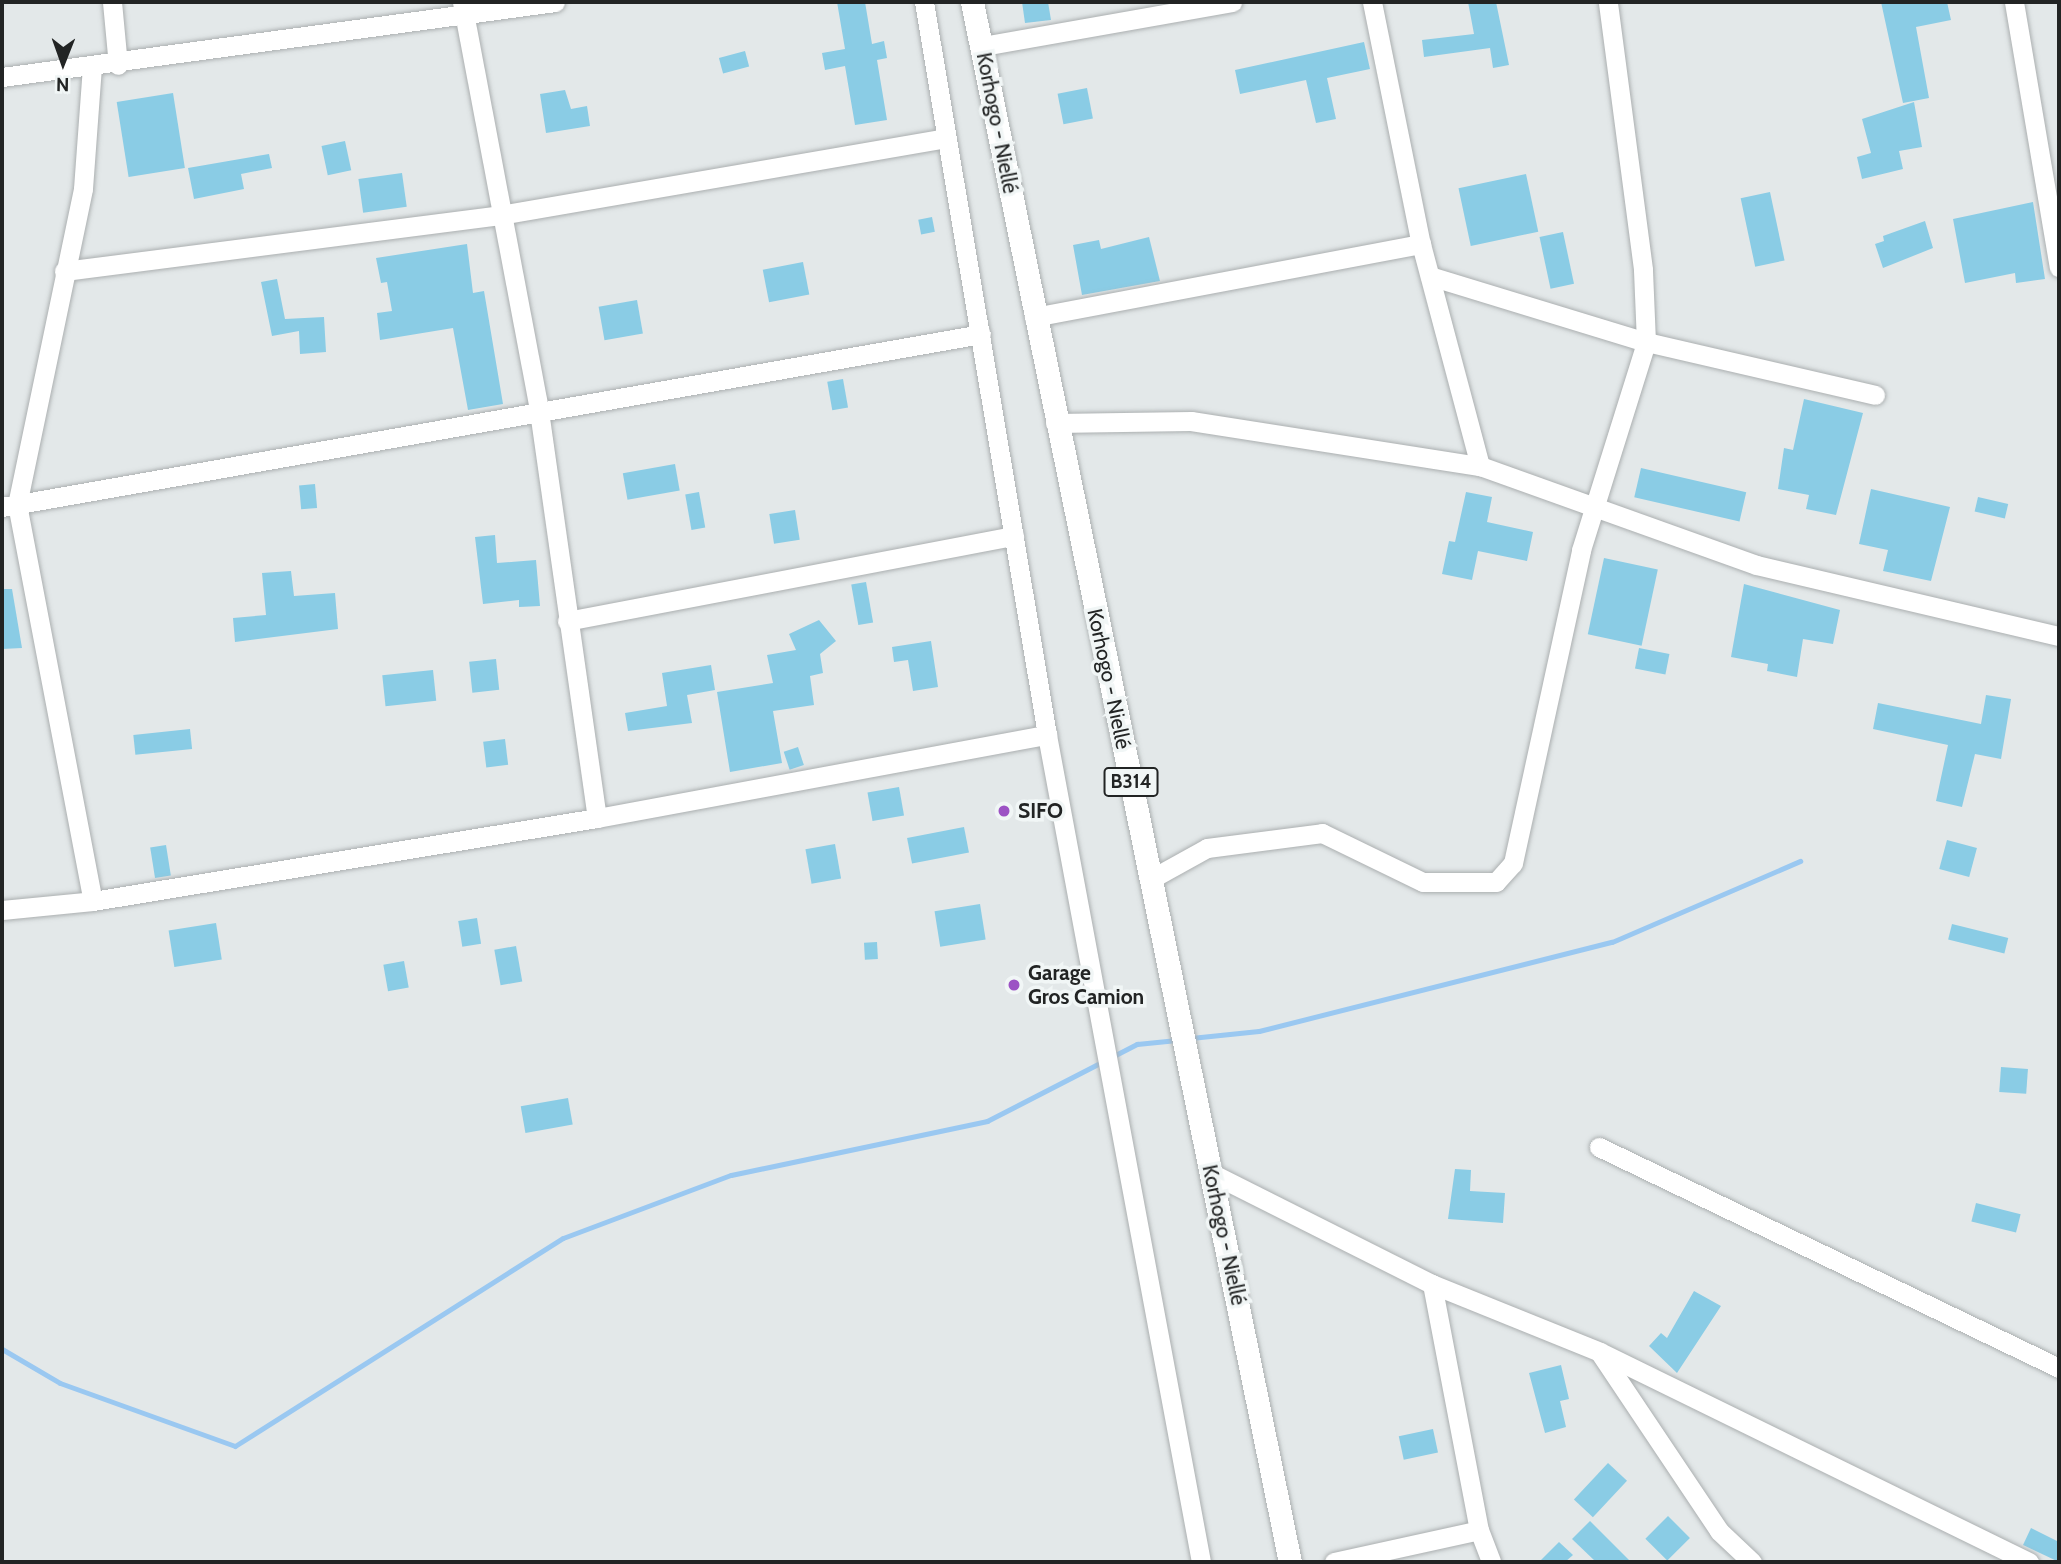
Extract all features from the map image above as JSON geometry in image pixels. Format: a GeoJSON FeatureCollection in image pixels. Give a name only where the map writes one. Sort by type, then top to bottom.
{"type":"FeatureCollection","features":[{"type":"Feature","properties":{"kind":"main road","name":"Korhogo - Niellé"},"geometry":{"type":"LineString","coordinates":[[972,2],[983,46],[1055,423],[1290,1562]]}},
{"type":"Feature","properties":{"kind":"street"},"geometry":{"type":"LineString","coordinates":[[112,2],[118,65]]}},
{"type":"Feature","properties":{"kind":"street"},"geometry":{"type":"LineString","coordinates":[[2,77],[118,65],[463,9],[555,2]]}},
{"type":"Feature","properties":{"kind":"street"},"geometry":{"type":"LineString","coordinates":[[924,2],[1047,735],[1201,1562]]}},
{"type":"Feature","properties":{"kind":"street"},"geometry":{"type":"LineString","coordinates":[[983,46],[1232,2]]}},
{"type":"Feature","properties":{"kind":"street"},"geometry":{"type":"LineString","coordinates":[[1372,2],[1421,244],[1480,466]]}},
{"type":"Feature","properties":{"kind":"street"},"geometry":{"type":"LineString","coordinates":[[1151,879],[1206,848],[1322,833],[1423,882],[1496,882],[1513,863],[1581,550],[1646,342],[1643,269],[1608,2]]}},
{"type":"Feature","properties":{"kind":"street"},"geometry":{"type":"LineString","coordinates":[[2014,2],[2059,267]]}},
{"type":"Feature","properties":{"kind":"street"},"geometry":{"type":"LineString","coordinates":[[463,9],[539,411],[597,818]]}},
{"type":"Feature","properties":{"kind":"street"},"geometry":{"type":"LineString","coordinates":[[92,66],[83,190],[9,506],[93,901]]}},
{"type":"Feature","properties":{"kind":"street"},"geometry":{"type":"LineString","coordinates":[[64,271],[500,215],[946,138]]}},
{"type":"Feature","properties":{"kind":"street"},"geometry":{"type":"LineString","coordinates":[[1034,317],[1421,244]]}},
{"type":"Feature","properties":{"kind":"street"},"geometry":{"type":"LineString","coordinates":[[1430,276],[1646,342],[1875,395]]}},
{"type":"Feature","properties":{"kind":"street"},"geometry":{"type":"LineString","coordinates":[[9,506],[981,334]]}},
{"type":"Feature","properties":{"kind":"street"},"geometry":{"type":"LineString","coordinates":[[1055,423],[1191,421],[1480,466],[1596,505],[1756,565],[2059,636]]}},
{"type":"Feature","properties":{"kind":"street"},"geometry":{"type":"LineString","coordinates":[[567,621],[1014,536]]}},
{"type":"Feature","properties":{"kind":"street"},"geometry":{"type":"LineString","coordinates":[[2,910],[93,901],[597,818],[1047,735]]}},
{"type":"Feature","properties":{"kind":"street"},"geometry":{"type":"LineString","coordinates":[[1598,1147],[2059,1368]]}},
{"type":"Feature","properties":{"kind":"street"},"geometry":{"type":"LineString","coordinates":[[1211,1174],[1432,1284],[1600,1353],[2029,1562]]}},
{"type":"Feature","properties":{"kind":"street"},"geometry":{"type":"LineString","coordinates":[[1432,1284],[1479,1530],[1490,1562]]}},
{"type":"Feature","properties":{"kind":"street"},"geometry":{"type":"LineString","coordinates":[[1600,1353],[1718,1531],[1752,1562]]}},
{"type":"Feature","properties":{"kind":"street"},"geometry":{"type":"LineString","coordinates":[[1334,1562],[1479,1530]]}},
{"type":"Feature","properties":{"kind":"building"},"geometry":{"type":"Polygon","coordinates":[[[837,2],[865,2],[872,44],[884,41],[887,58],[877,60],[887,120],[855,125],[845,66],[825,70],[822,53],[845,49],[837,2]]]}},
{"type":"Feature","properties":{"kind":"building"},"geometry":{"type":"Polygon","coordinates":[[[1022,2],[1048,2],[1051,20],[1025,23],[1022,2]]]}},
{"type":"Feature","properties":{"kind":"building"},"geometry":{"type":"Polygon","coordinates":[[[1468,2],[1496,2],[1509,65],[1493,68],[1490,48],[1424,57],[1422,40],[1474,34],[1468,2]]]}},
{"type":"Feature","properties":{"kind":"building"},"geometry":{"type":"Polygon","coordinates":[[[1881,2],[1947,2],[1951,20],[1916,27],[1929,98],[1903,103],[1881,2]]]}},
{"type":"Feature","properties":{"kind":"building"},"geometry":{"type":"Polygon","coordinates":[[[1364,42],[1370,69],[1327,78],[1336,119],[1316,123],[1306,80],[1240,94],[1235,70],[1364,42]]]}},
{"type":"Feature","properties":{"kind":"building"},"geometry":{"type":"Polygon","coordinates":[[[745,51],[749,66],[723,73],[719,58],[745,51]]]}},
{"type":"Feature","properties":{"kind":"building"},"geometry":{"type":"Polygon","coordinates":[[[1087,88],[1093,118],[1063,124],[1058,94],[1087,88]]]}},
{"type":"Feature","properties":{"kind":"building"},"geometry":{"type":"Polygon","coordinates":[[[565,90],[571,109],[587,106],[590,126],[546,133],[540,94],[565,90]]]}},
{"type":"Feature","properties":{"kind":"building"},"geometry":{"type":"Polygon","coordinates":[[[173,93],[185,168],[129,177],[117,102],[173,93]]]}},
{"type":"Feature","properties":{"kind":"building"},"geometry":{"type":"Polygon","coordinates":[[[1914,102],[1922,147],[1899,151],[1903,169],[1862,179],[1857,157],[1871,153],[1862,119],[1914,102]]]}},
{"type":"Feature","properties":{"kind":"building"},"geometry":{"type":"Polygon","coordinates":[[[345,141],[351,170],[328,175],[322,146],[345,141]]]}},
{"type":"Feature","properties":{"kind":"building"},"geometry":{"type":"Polygon","coordinates":[[[269,154],[272,168],[241,174],[244,189],[194,199],[188,168],[269,154]]]}},
{"type":"Feature","properties":{"kind":"building"},"geometry":{"type":"Polygon","coordinates":[[[402,173],[407,207],[363,213],[358,179],[402,173]]]}},
{"type":"Feature","properties":{"kind":"building"},"geometry":{"type":"Polygon","coordinates":[[[1526,174],[1538,232],[1471,246],[1459,188],[1526,174]]]}},
{"type":"Feature","properties":{"kind":"building"},"geometry":{"type":"Polygon","coordinates":[[[1770,192],[1785,260],[1755,267],[1741,198],[1770,192]]]}},
{"type":"Feature","properties":{"kind":"building"},"geometry":{"type":"Polygon","coordinates":[[[2033,202],[2045,279],[2016,283],[2015,273],[1965,283],[1953,219],[2033,202]]]}},
{"type":"Feature","properties":{"kind":"building"},"geometry":{"type":"Polygon","coordinates":[[[932,217],[935,232],[921,234],[918,220],[932,217]]]}},
{"type":"Feature","properties":{"kind":"building"},"geometry":{"type":"Polygon","coordinates":[[[1925,221],[1933,248],[1883,268],[1875,244],[1884,241],[1883,236],[1925,221]]]}},
{"type":"Feature","properties":{"kind":"building"},"geometry":{"type":"Polygon","coordinates":[[[1563,232],[1574,284],[1551,289],[1540,237],[1563,232]]]}},
{"type":"Feature","properties":{"kind":"building"},"geometry":{"type":"Polygon","coordinates":[[[1149,237],[1160,281],[1082,295],[1073,245],[1099,240],[1101,249],[1149,237]]]}},
{"type":"Feature","properties":{"kind":"building"},"geometry":{"type":"Polygon","coordinates":[[[467,244],[473,293],[484,291],[503,404],[468,410],[453,328],[380,340],[377,313],[392,311],[387,282],[381,283],[376,258],[467,244]]]}},
{"type":"Feature","properties":{"kind":"building"},"geometry":{"type":"Polygon","coordinates":[[[803,262],[809,294],[769,302],[763,270],[803,262]]]}},
{"type":"Feature","properties":{"kind":"building"},"geometry":{"type":"Polygon","coordinates":[[[277,279],[285,319],[324,317],[326,352],[300,354],[299,331],[272,336],[261,282],[277,279]]]}},
{"type":"Feature","properties":{"kind":"building"},"geometry":{"type":"Polygon","coordinates":[[[637,300],[643,333],[604,340],[599,307],[637,300]]]}},
{"type":"Feature","properties":{"kind":"building"},"geometry":{"type":"Polygon","coordinates":[[[843,379],[848,408],[832,410],[827,382],[843,379]]]}},
{"type":"Feature","properties":{"kind":"building"},"geometry":{"type":"Polygon","coordinates":[[[1804,399],[1863,413],[1836,515],[1806,509],[1809,495],[1778,489],[1784,448],[1793,450],[1804,399]]]}},
{"type":"Feature","properties":{"kind":"building"},"geometry":{"type":"Polygon","coordinates":[[[675,464],[680,491],[627,500],[623,473],[675,464]]]}},
{"type":"Feature","properties":{"kind":"building"},"geometry":{"type":"Polygon","coordinates":[[[1641,468],[1746,492],[1739,522],[1634,497],[1641,468]]]}},
{"type":"Feature","properties":{"kind":"building"},"geometry":{"type":"Polygon","coordinates":[[[315,484],[317,508],[301,509],[299,485],[315,484]]]}},
{"type":"Feature","properties":{"kind":"building"},"geometry":{"type":"Polygon","coordinates":[[[1871,489],[1950,507],[1931,581],[1883,571],[1888,550],[1859,544],[1871,489]]]}},
{"type":"Feature","properties":{"kind":"building"},"geometry":{"type":"Polygon","coordinates":[[[699,492],[705,527],[691,530],[685,494],[699,492]]]}},
{"type":"Feature","properties":{"kind":"building"},"geometry":{"type":"Polygon","coordinates":[[[1466,492],[1492,497],[1487,522],[1533,532],[1527,561],[1478,551],[1472,580],[1442,574],[1449,541],[1455,542],[1466,492]]]}},
{"type":"Feature","properties":{"kind":"building"},"geometry":{"type":"Polygon","coordinates":[[[1978,497],[2008,504],[2005,519],[1975,512],[1978,497]]]}},
{"type":"Feature","properties":{"kind":"building"},"geometry":{"type":"Polygon","coordinates":[[[795,510],[800,540],[774,544],[769,514],[795,510]]]}},
{"type":"Feature","properties":{"kind":"building"},"geometry":{"type":"Polygon","coordinates":[[[495,535],[497,563],[536,560],[540,606],[519,607],[519,600],[483,604],[475,537],[495,535]]]}},
{"type":"Feature","properties":{"kind":"building"},"geometry":{"type":"Polygon","coordinates":[[[1604,558],[1658,569],[1642,646],[1588,634],[1604,558]]]}},
{"type":"Feature","properties":{"kind":"building"},"geometry":{"type":"Polygon","coordinates":[[[291,571],[294,596],[335,593],[338,629],[235,642],[233,618],[266,615],[262,573],[291,571]]]}},
{"type":"Feature","properties":{"kind":"building"},"geometry":{"type":"Polygon","coordinates":[[[866,582],[873,622],[858,625],[851,585],[866,582]]]}},
{"type":"Feature","properties":{"kind":"building"},"geometry":{"type":"Polygon","coordinates":[[[1744,584],[1840,610],[1833,644],[1803,639],[1797,677],[1767,671],[1768,664],[1731,657],[1744,584]]]}},
{"type":"Feature","properties":{"kind":"building"},"geometry":{"type":"Polygon","coordinates":[[[2,589],[12,589],[22,648],[2,649],[2,589]]]}},
{"type":"Feature","properties":{"kind":"building"},"geometry":{"type":"Polygon","coordinates":[[[819,620],[836,641],[820,654],[823,673],[810,676],[814,705],[773,711],[782,763],[730,772],[717,692],[773,683],[767,655],[796,650],[789,634],[819,620]]]}},
{"type":"Feature","properties":{"kind":"building"},"geometry":{"type":"Polygon","coordinates":[[[931,641],[938,687],[913,691],[908,660],[894,662],[892,647],[931,641]]]}},
{"type":"Feature","properties":{"kind":"building"},"geometry":{"type":"Polygon","coordinates":[[[1639,648],[1669,654],[1665,675],[1635,669],[1639,648]]]}},
{"type":"Feature","properties":{"kind":"building"},"geometry":{"type":"Polygon","coordinates":[[[496,659],[499,690],[472,693],[469,662],[496,659]]]}},
{"type":"Feature","properties":{"kind":"building"},"geometry":{"type":"Polygon","coordinates":[[[711,665],[715,690],[687,695],[692,723],[628,731],[625,713],[667,706],[662,673],[711,665]]]}},
{"type":"Feature","properties":{"kind":"building"},"geometry":{"type":"Polygon","coordinates":[[[433,670],[436,701],[386,706],[382,675],[433,670]]]}},
{"type":"Feature","properties":{"kind":"building"},"geometry":{"type":"Polygon","coordinates":[[[1986,695],[2011,699],[2001,759],[1975,754],[1962,807],[1936,801],[1948,745],[1873,729],[1878,703],[1981,724],[1986,695]]]}},
{"type":"Feature","properties":{"kind":"building"},"geometry":{"type":"Polygon","coordinates":[[[190,729],[192,749],[135,755],[133,735],[190,729]]]}},
{"type":"Feature","properties":{"kind":"building"},"geometry":{"type":"Polygon","coordinates":[[[505,739],[508,765],[486,767],[483,742],[505,739]]]}},
{"type":"Feature","properties":{"kind":"building"},"geometry":{"type":"Polygon","coordinates":[[[798,747],[804,765],[790,770],[784,752],[798,747]]]}},
{"type":"Feature","properties":{"kind":"building"},"geometry":{"type":"Polygon","coordinates":[[[899,787],[904,816],[873,821],[867,793],[899,787]]]}},
{"type":"Feature","properties":{"kind":"building"},"geometry":{"type":"Polygon","coordinates":[[[964,827],[969,853],[912,864],[907,838],[964,827]]]}},
{"type":"Feature","properties":{"kind":"building"},"geometry":{"type":"Polygon","coordinates":[[[1947,840],[1977,848],[1969,877],[1939,869],[1947,840]]]}},
{"type":"Feature","properties":{"kind":"building"},"geometry":{"type":"Polygon","coordinates":[[[835,844],[841,878],[812,884],[805,849],[835,844]]]}},
{"type":"Feature","properties":{"kind":"building"},"geometry":{"type":"Polygon","coordinates":[[[166,845],[171,876],[155,878],[150,848],[166,845]]]}},
{"type":"Feature","properties":{"kind":"building"},"geometry":{"type":"Polygon","coordinates":[[[980,904],[986,940],[940,947],[935,911],[980,904]]]}},
{"type":"Feature","properties":{"kind":"building"},"geometry":{"type":"Polygon","coordinates":[[[477,918],[481,944],[462,947],[458,921],[477,918]]]}},
{"type":"Feature","properties":{"kind":"building"},"geometry":{"type":"Polygon","coordinates":[[[216,923],[222,960],[174,967],[169,931],[216,923]]]}},
{"type":"Feature","properties":{"kind":"building"},"geometry":{"type":"Polygon","coordinates":[[[1952,924],[2008,938],[2004,954],[1948,940],[1952,924]]]}},
{"type":"Feature","properties":{"kind":"building"},"geometry":{"type":"Polygon","coordinates":[[[877,942],[878,959],[865,960],[864,943],[877,942]]]}},
{"type":"Feature","properties":{"kind":"building"},"geometry":{"type":"Polygon","coordinates":[[[516,946],[522,981],[501,985],[494,950],[516,946]]]}},
{"type":"Feature","properties":{"kind":"building"},"geometry":{"type":"Polygon","coordinates":[[[404,961],[409,988],[388,991],[383,965],[404,961]]]}},
{"type":"Feature","properties":{"kind":"building"},"geometry":{"type":"Polygon","coordinates":[[[2001,1067],[2028,1069],[2026,1094],[1999,1092],[2001,1067]]]}},
{"type":"Feature","properties":{"kind":"building"},"geometry":{"type":"Polygon","coordinates":[[[568,1098],[573,1125],[525,1133],[521,1106],[568,1098]]]}},
{"type":"Feature","properties":{"kind":"building"},"geometry":{"type":"Polygon","coordinates":[[[1455,1169],[1471,1170],[1470,1191],[1505,1193],[1503,1223],[1448,1219],[1455,1169]]]}},
{"type":"Feature","properties":{"kind":"building"},"geometry":{"type":"Polygon","coordinates":[[[1976,1203],[2021,1214],[2016,1233],[1971,1221],[1976,1203]]]}},
{"type":"Feature","properties":{"kind":"building"},"geometry":{"type":"Polygon","coordinates":[[[1694,1291],[1721,1306],[1677,1373],[1649,1346],[1661,1333],[1667,1338],[1694,1291]]]}},
{"type":"Feature","properties":{"kind":"building"},"geometry":{"type":"Polygon","coordinates":[[[1561,1365],[1569,1399],[1560,1401],[1566,1427],[1545,1433],[1529,1373],[1561,1365]]]}},
{"type":"Feature","properties":{"kind":"building"},"geometry":{"type":"Polygon","coordinates":[[[1433,1429],[1438,1452],[1404,1460],[1399,1436],[1433,1429]]]}},
{"type":"Feature","properties":{"kind":"building"},"geometry":{"type":"Polygon","coordinates":[[[1608,1463],[1627,1481],[1593,1517],[1574,1500],[1608,1463]]]}},
{"type":"Feature","properties":{"kind":"building"},"geometry":{"type":"Polygon","coordinates":[[[1668,1516],[1690,1538],[1667,1561],[1645,1539],[1668,1516]]]}},
{"type":"Feature","properties":{"kind":"building"},"geometry":{"type":"Polygon","coordinates":[[[1590,1521],[1631,1562],[1596,1562],[1572,1539],[1590,1521]]]}},
{"type":"Feature","properties":{"kind":"building"},"geometry":{"type":"Polygon","coordinates":[[[2031,1528],[2059,1542],[2059,1562],[2023,1545],[2031,1528]]]}},
{"type":"Feature","properties":{"kind":"building"},"geometry":{"type":"Polygon","coordinates":[[[1559,1542],[1573,1555],[1565,1562],[1539,1562],[1559,1542]]]}},
{"type":"Feature","properties":{"kind":"waterway"},"geometry":{"type":"LineString","coordinates":[[1191,1038],[1259,1031],[1612,942],[1800,861]]}},
{"type":"Feature","properties":{"kind":"waterway"},"geometry":{"type":"LineString","coordinates":[[2,1349],[60,1383],[235,1446],[563,1238],[731,1175],[987,1121],[1137,1044],[1177,1040]]}},
{"type":"Feature","properties":{"kind":"place","name":"SIFO"},"geometry":{"type":"Point","coordinates":[1004,811]}},
{"type":"Feature","properties":{"kind":"place","name":"Garage Gros Camion"},"geometry":{"type":"Point","coordinates":[1014,985]}}]}
